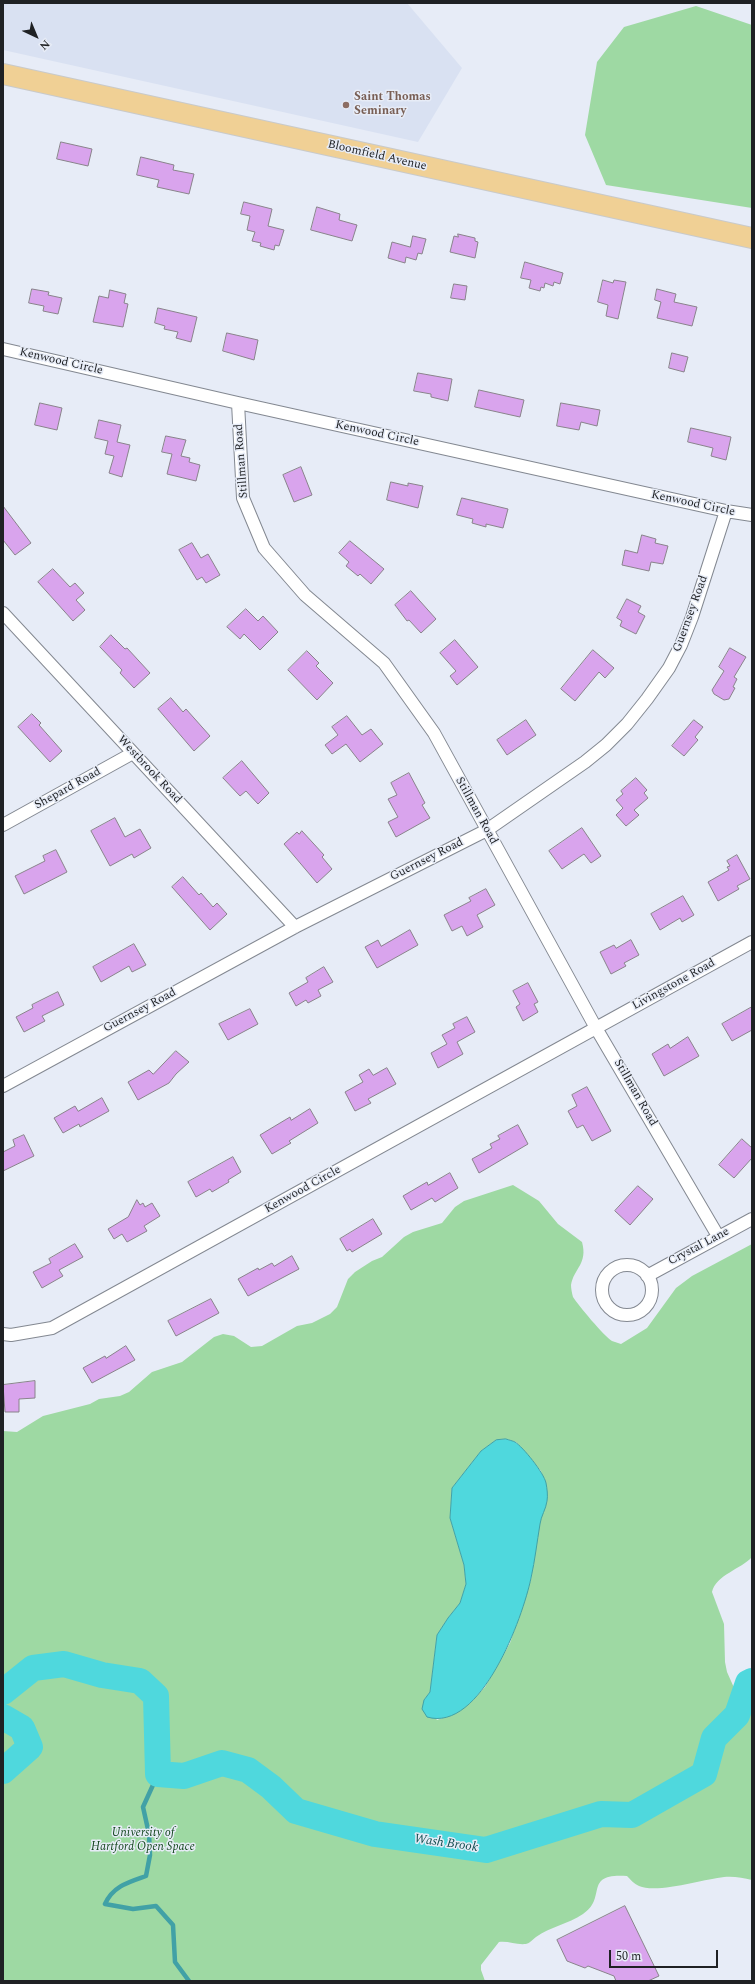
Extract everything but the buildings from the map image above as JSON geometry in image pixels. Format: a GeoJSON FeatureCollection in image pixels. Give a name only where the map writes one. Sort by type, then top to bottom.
{"type":"FeatureCollection","features":[{"type":"Feature","properties":{"kind":"main road","name":"Bloomfield Avenue"},"geometry":{"type":"LineString","coordinates":[[3,74],[752,238]]}},
{"type":"Feature","properties":{"kind":"street","name":"Kenwood Circle"},"geometry":{"type":"LineString","coordinates":[[3,349],[238,403],[726,511],[752,515]]}},
{"type":"Feature","properties":{"kind":"street","name":"Stillman Road"},"geometry":{"type":"LineString","coordinates":[[238,403],[243,498],[264,548],[306,595],[384,663],[434,733],[596,1028],[718,1236]]}},
{"type":"Feature","properties":{"kind":"street","name":"Guernsey Road"},"geometry":{"type":"LineString","coordinates":[[3,1086],[295,927],[487,830],[601,750],[647,699],[670,668],[692,617],[726,511]]}},
{"type":"Feature","properties":{"kind":"street","name":"Westbrook Road"},"geometry":{"type":"LineString","coordinates":[[3,614],[295,927]]}},
{"type":"Feature","properties":{"kind":"street","name":"Shepard Road"},"geometry":{"type":"LineString","coordinates":[[3,825],[133,754]]}},
{"type":"Feature","properties":{"kind":"street","name":"Livingstone Road"},"geometry":{"type":"LineString","coordinates":[[596,1028],[752,942]]}},
{"type":"Feature","properties":{"kind":"street","name":"Kenwood Circle"},"geometry":{"type":"LineString","coordinates":[[3,1334],[11,1335],[52,1328],[596,1028]]}},
{"type":"Feature","properties":{"kind":"street","name":"Crystal Lane"},"geometry":{"type":"LineString","coordinates":[[647,1276],[718,1236],[752,1219]]}},
{"type":"Feature","properties":{"kind":"street"},"geometry":{"type":"LineString","coordinates":[[626,1266],[641,1270],[647,1276],[652,1292],[650,1300],[638,1312],[622,1315],[614,1312],[608,1307],[602,1292],[602,1284],[611,1271],[626,1266]]}},
{"type":"Feature","properties":{"kind":"shaded area","name":"Saint Thomas Seminary"},"geometry":{"type":"Polygon","coordinates":[[[3,3],[407,3],[462,68],[418,142],[3,50],[3,3]]]}},
{"type":"Feature","properties":{"kind":"green space"},"geometry":{"type":"Polygon","coordinates":[[[696,6],[752,25],[752,208],[606,185],[585,135],[597,62],[624,27],[696,6]]]}},
{"type":"Feature","properties":{"kind":"green space","name":"University of Hartford Open Space"},"geometry":{"type":"Polygon","coordinates":[[[513,1185],[539,1201],[558,1224],[582,1242],[582,1261],[571,1285],[573,1297],[603,1333],[612,1341],[621,1344],[647,1328],[676,1288],[692,1276],[752,1244],[752,1557],[718,1581],[712,1592],[724,1624],[725,1662],[727,1672],[735,1690],[752,1710],[752,1880],[724,1877],[669,1887],[647,1888],[634,1883],[627,1876],[613,1876],[605,1878],[600,1882],[594,1901],[590,1908],[583,1914],[541,1934],[527,1944],[499,1942],[481,1965],[481,1970],[485,1981],[3,1981],[3,1431],[17,1432],[43,1416],[90,1404],[99,1399],[120,1396],[129,1392],[152,1372],[182,1362],[214,1337],[223,1334],[234,1336],[251,1347],[262,1346],[297,1326],[312,1323],[330,1314],[337,1307],[348,1279],[355,1272],[372,1261],[382,1257],[404,1237],[413,1232],[442,1223],[455,1207],[464,1201],[513,1185]],[[506,1439],[496,1440],[481,1451],[452,1488],[450,1518],[464,1565],[466,1584],[460,1603],[437,1635],[430,1692],[424,1700],[437,1720],[456,1713],[471,1702],[485,1687],[510,1643],[531,1579],[540,1519],[547,1501],[541,1471],[516,1442],[506,1439]]]}},
{"type":"Feature","properties":{"kind":"water"},"geometry":{"type":"Polygon","coordinates":[[[506,1439],[515,1442],[528,1455],[541,1473],[547,1487],[546,1504],[541,1521],[526,1596],[509,1643],[482,1690],[465,1708],[447,1717],[427,1717],[422,1709],[424,1700],[430,1692],[437,1635],[460,1603],[466,1584],[464,1565],[450,1518],[452,1488],[481,1451],[496,1440],[506,1439]]]}},
{"type":"Feature","properties":{"kind":"waterway","name":"Wash Brook"},"geometry":{"type":"LineString","coordinates":[[3,1692],[33,1668],[64,1664],[102,1675],[140,1681],[156,1696],[158,1774],[184,1776],[222,1763],[248,1770],[271,1787],[296,1811],[375,1834],[486,1850],[601,1814],[632,1815],[704,1774],[714,1738],[737,1715],[748,1683],[752,1681]]}},
{"type":"Feature","properties":{"kind":"waterway"},"geometry":{"type":"LineString","coordinates":[[3,1717],[22,1728],[30,1747],[3,1771]]}},
{"type":"Feature","properties":{"kind":"waterway"},"geometry":{"type":"LineString","coordinates":[[158,1774],[143,1807],[149,1834],[150,1855],[146,1876],[117,1889],[112,1893],[105,1904],[133,1909],[156,1906],[173,1925],[175,1962],[189,1981]]}},
{"type":"Feature","properties":{"kind":"place","name":"Saint Thomas Seminary"},"geometry":{"type":"Point","coordinates":[346,105]}}]}
